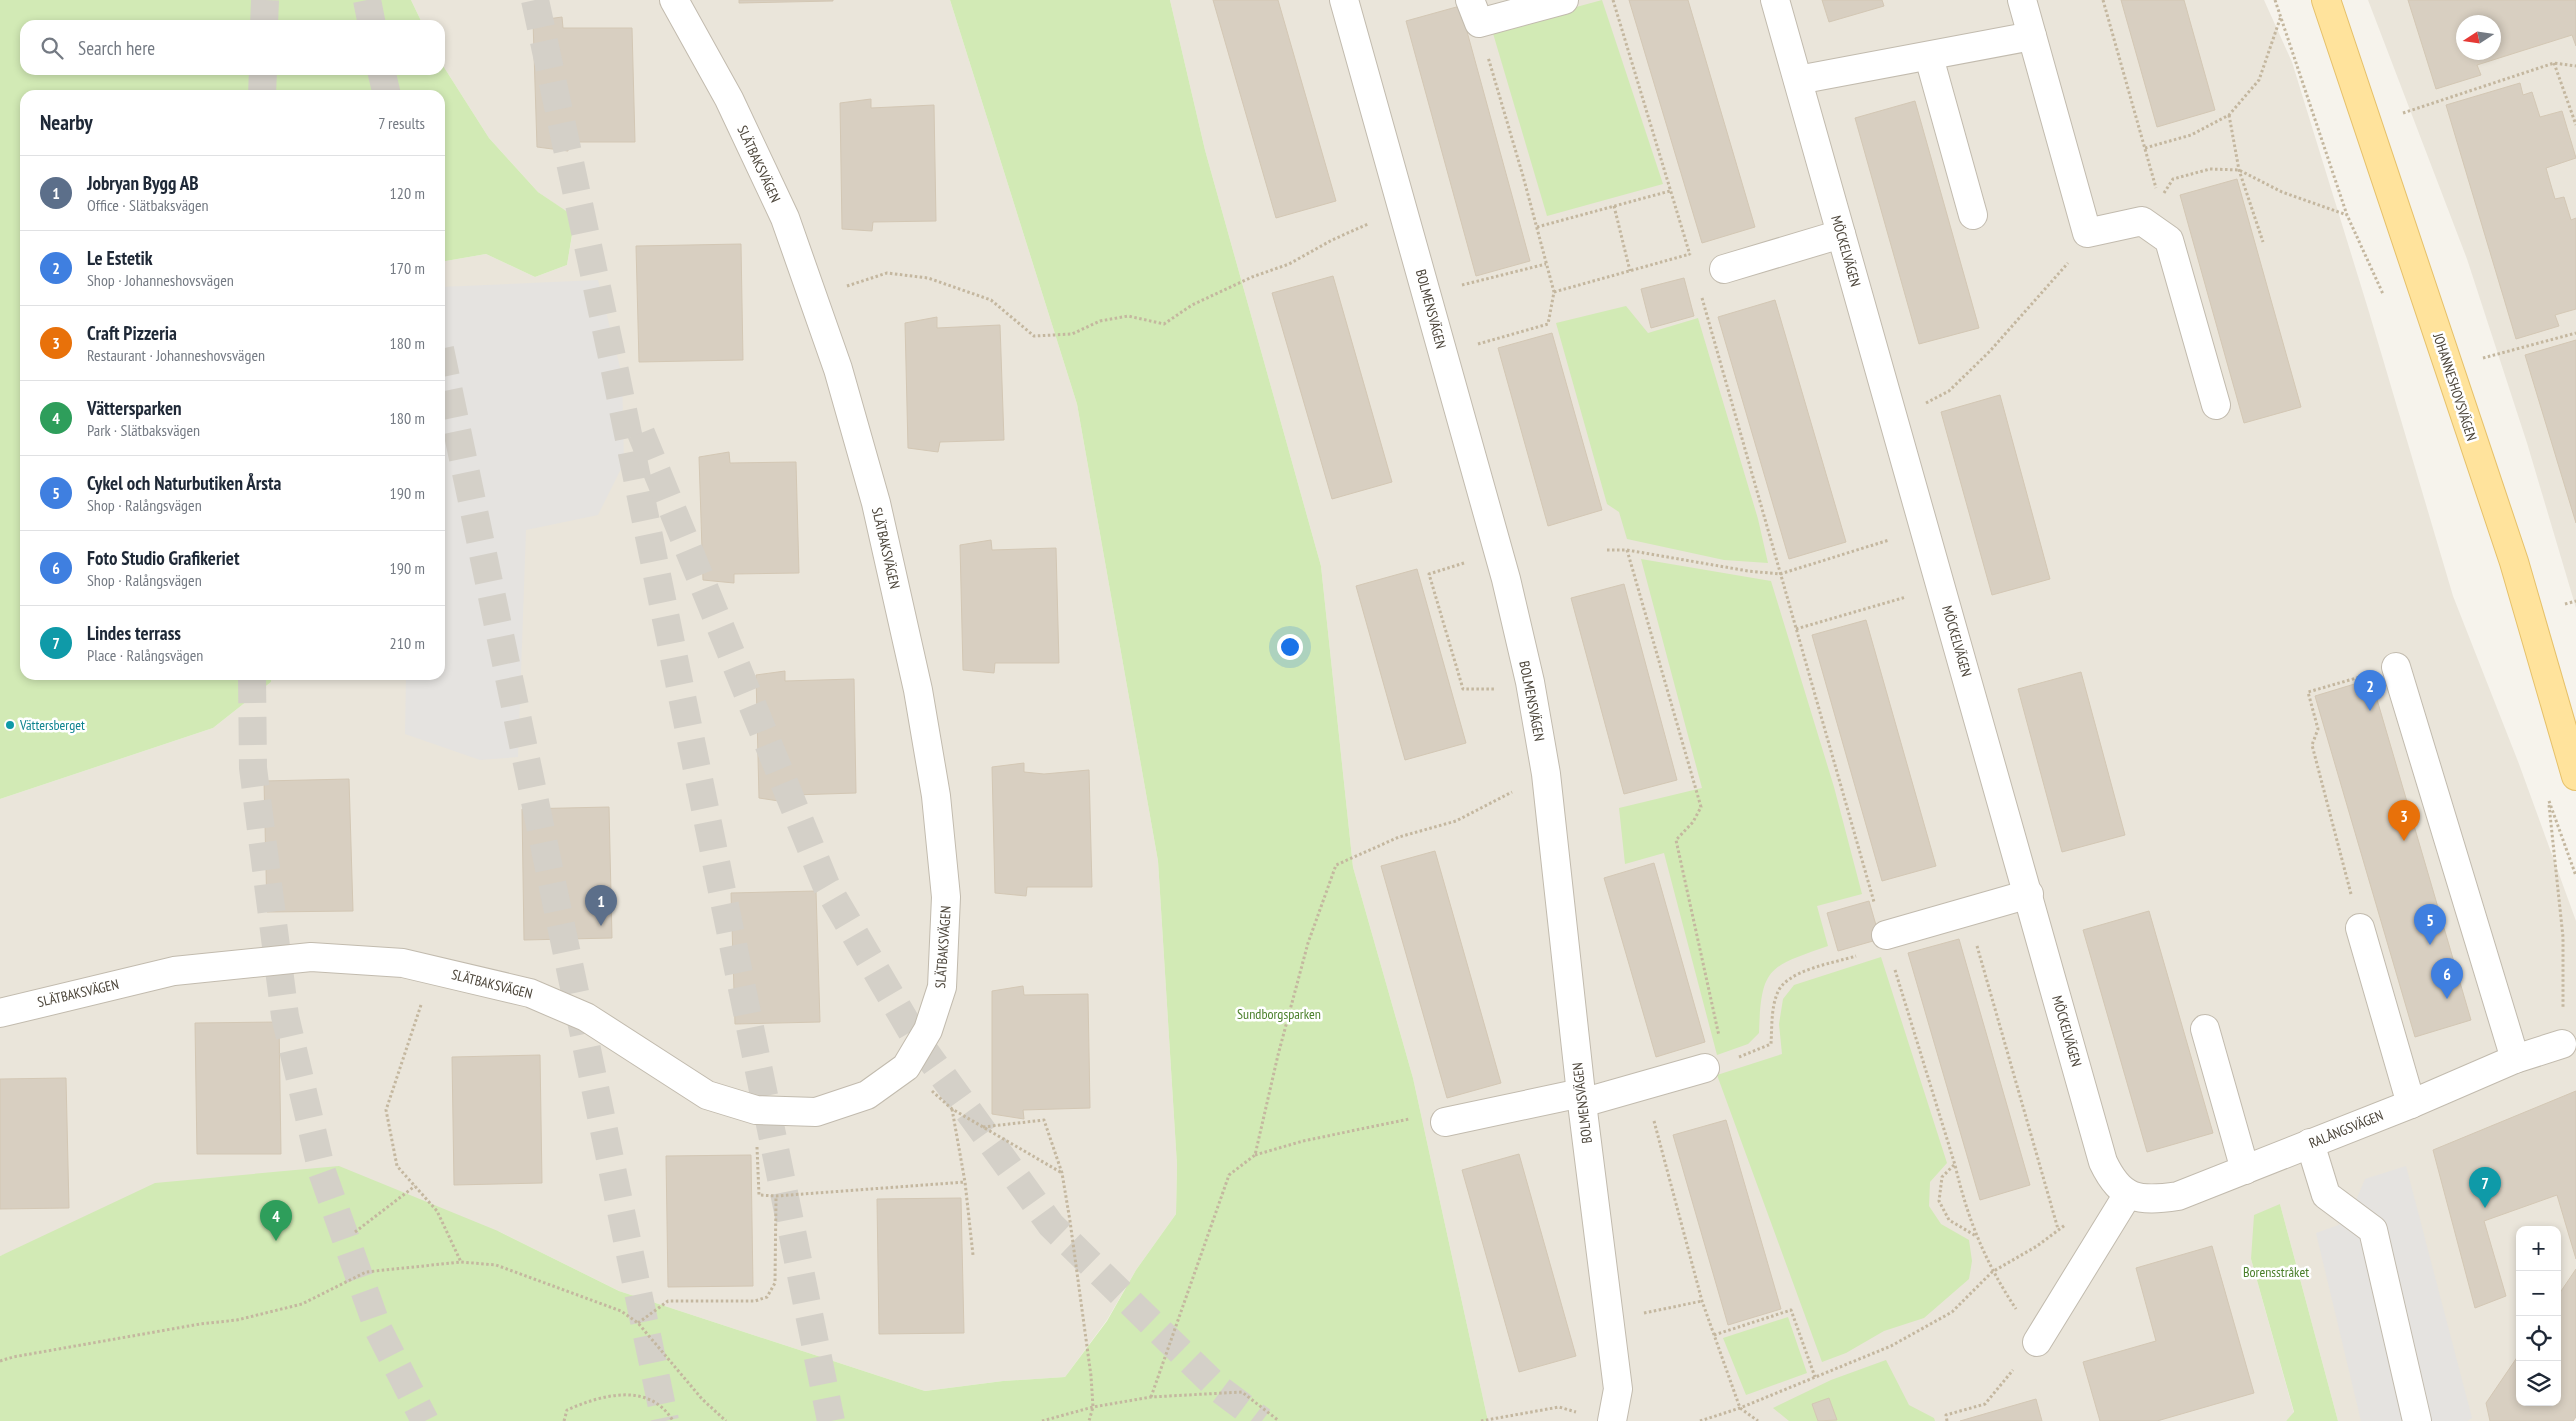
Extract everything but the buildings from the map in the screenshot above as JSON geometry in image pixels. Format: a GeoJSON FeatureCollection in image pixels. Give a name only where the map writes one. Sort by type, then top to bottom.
{"type":"FeatureCollection","features":[{"type":"Feature","properties":{"kind":"main road","name":"JOHANNESHOVSVÄGEN"},"geometry":{"type":"LineString","coordinates":[[2326,0],[2514,562],[2576,776]]}},
{"type":"Feature","properties":{"kind":"street","name":"SLÄTBAKSVÄGEN"},"geometry":{"type":"LineString","coordinates":[[0,1013],[174,971],[311,957],[403,963],[530,992],[586,1017],[707,1095],[756,1110],[816,1112],[867,1095],[906,1067],[928,1030],[942,988],[946,897],[936,796],[918,690],[876,503],[838,369],[785,218],[733,107],[674,0]]}},
{"type":"Feature","properties":{"kind":"street","name":"BOLMENSVÄGEN"},"geometry":{"type":"LineString","coordinates":[[1344,0],[1403,205],[1506,579],[1530,682],[1546,774],[1581,1098],[1618,1389],[1612,1421]]}},
{"type":"Feature","properties":{"kind":"street"},"geometry":{"type":"LineString","coordinates":[[1474,12],[1564,0]]}},
{"type":"Feature","properties":{"kind":"street","name":"MÖCKELVÄGEN"},"geometry":{"type":"LineString","coordinates":[[1775,0],[2029,894],[2103,1162],[2112,1181],[2128,1194]]}},
{"type":"Feature","properties":{"kind":"street"},"geometry":{"type":"LineString","coordinates":[[2022,0],[2087,233],[2142,221],[2169,240],[2216,405]]}},
{"type":"Feature","properties":{"kind":"street"},"geometry":{"type":"LineString","coordinates":[[1798,80],[1929,57],[2032,36]]}},
{"type":"Feature","properties":{"kind":"street"},"geometry":{"type":"LineString","coordinates":[[1929,57],[1973,215]]}},
{"type":"Feature","properties":{"kind":"street"},"geometry":{"type":"LineString","coordinates":[[1724,270],[1841,234]]}},
{"type":"Feature","properties":{"kind":"street"},"geometry":{"type":"LineString","coordinates":[[2396,667],[2515,1059]]}},
{"type":"Feature","properties":{"kind":"street"},"geometry":{"type":"LineString","coordinates":[[1886,935],[2029,894]]}},
{"type":"Feature","properties":{"kind":"street"},"geometry":{"type":"LineString","coordinates":[[2360,928],[2411,1104]]}},
{"type":"Feature","properties":{"kind":"street"},"geometry":{"type":"LineString","coordinates":[[2205,1029],[2245,1170]]}},
{"type":"Feature","properties":{"kind":"street","name":"RALÅNGSVÄGEN"},"geometry":{"type":"LineString","coordinates":[[2128,1194],[2152,1200],[2178,1196],[2411,1104],[2515,1059],[2562,1044]]}},
{"type":"Feature","properties":{"kind":"street"},"geometry":{"type":"LineString","coordinates":[[1445,1122],[1644,1086],[1705,1068]]}},
{"type":"Feature","properties":{"kind":"street"},"geometry":{"type":"LineString","coordinates":[[2310,1143],[2326,1195],[2373,1230],[2417,1421]]}},
{"type":"Feature","properties":{"kind":"street"},"geometry":{"type":"LineString","coordinates":[[2037,1342],[2128,1194]]}},
{"type":"Feature","properties":{"kind":"path"},"geometry":{"type":"LineString","coordinates":[[1613,0],[1692,262]]}},
{"type":"Feature","properties":{"kind":"path"},"geometry":{"type":"LineString","coordinates":[[2103,0],[2157,192]]}},
{"type":"Feature","properties":{"kind":"path"},"geometry":{"type":"LineString","coordinates":[[2275,0],[2282,15],[2347,215],[2388,303]]}},
{"type":"Feature","properties":{"kind":"path"},"geometry":{"type":"LineString","coordinates":[[1474,12],[1537,227],[1554,292],[1548,324],[1494,339]]}},
{"type":"Feature","properties":{"kind":"path"},"geometry":{"type":"LineString","coordinates":[[2145,148],[2192,135],[2229,115],[2259,80],[2282,15]]}},
{"type":"Feature","properties":{"kind":"path"},"geometry":{"type":"LineString","coordinates":[[2400,114],[2554,64],[2576,66]]}},
{"type":"Feature","properties":{"kind":"path"},"geometry":{"type":"LineString","coordinates":[[2554,64],[2576,125]]}},
{"type":"Feature","properties":{"kind":"path"},"geometry":{"type":"LineString","coordinates":[[2229,115],[2239,170],[2263,242]]}},
{"type":"Feature","properties":{"kind":"path"},"geometry":{"type":"LineString","coordinates":[[2172,178],[2210,169],[2239,170],[2282,192],[2347,215]]}},
{"type":"Feature","properties":{"kind":"path"},"geometry":{"type":"LineString","coordinates":[[1537,227],[1670,191]]}},
{"type":"Feature","properties":{"kind":"path"},"geometry":{"type":"LineString","coordinates":[[813,298],[887,273],[928,278],[991,300],[1034,336],[1072,334],[1100,321],[1128,316],[1164,324],[1192,305],[1252,277],[1289,264],[1332,240],[1371,223],[1403,205]]}},
{"type":"Feature","properties":{"kind":"path"},"geometry":{"type":"LineString","coordinates":[[1614,206],[1630,270]]}},
{"type":"Feature","properties":{"kind":"path"},"geometry":{"type":"LineString","coordinates":[[1895,420],[1949,391],[1990,351],[2061,273],[2087,233]]}},
{"type":"Feature","properties":{"kind":"path"},"geometry":{"type":"LineString","coordinates":[[1554,292],[1690,254]]}},
{"type":"Feature","properties":{"kind":"path"},"geometry":{"type":"LineString","coordinates":[[1476,282],[1546,264]]}},
{"type":"Feature","properties":{"kind":"path"},"geometry":{"type":"LineString","coordinates":[[1701,296],[1873,897]]}},
{"type":"Feature","properties":{"kind":"path"},"geometry":{"type":"LineString","coordinates":[[2477,360],[2576,333]]}},
{"type":"Feature","properties":{"kind":"path"},"geometry":{"type":"LineString","coordinates":[[1607,550],[1627,550],[1748,571],[1780,574],[1925,529]]}},
{"type":"Feature","properties":{"kind":"path"},"geometry":{"type":"LineString","coordinates":[[1627,550],[1701,807],[1693,822],[1676,840],[1721,1044]]}},
{"type":"Feature","properties":{"kind":"path"},"geometry":{"type":"LineString","coordinates":[[1468,562],[1429,574],[1463,689],[1501,689]]}},
{"type":"Feature","properties":{"kind":"path"},"geometry":{"type":"LineString","coordinates":[[1796,629],[1942,586]]}},
{"type":"Feature","properties":{"kind":"path"},"geometry":{"type":"LineString","coordinates":[[2360,928],[2312,744],[2318,729],[2308,692],[2396,667]]}},
{"type":"Feature","properties":{"kind":"path"},"geometry":{"type":"LineString","coordinates":[[1255,1155],[1278,1054],[1308,944],[1336,865],[1398,837],[1456,821],[1546,774]]}},
{"type":"Feature","properties":{"kind":"path"},"geometry":{"type":"LineString","coordinates":[[2562,1044],[2563,937],[2548,800],[2576,876]]}},
{"type":"Feature","properties":{"kind":"path"},"geometry":{"type":"LineString","coordinates":[[1967,912],[2058,1229]]}},
{"type":"Feature","properties":{"kind":"path"},"geometry":{"type":"LineString","coordinates":[[1771,1044],[1777,992],[1787,980],[1804,972],[1855,956]]}},
{"type":"Feature","properties":{"kind":"path"},"geometry":{"type":"LineString","coordinates":[[432,970],[386,1110],[397,1166],[437,1211],[460,1262]]}},
{"type":"Feature","properties":{"kind":"path"},"geometry":{"type":"LineString","coordinates":[[1896,976],[1955,1165],[1962,1196],[1976,1236],[1992,1272],[2037,1342],[1985,1404],[1946,1415],[1948,1421]]}},
{"type":"Feature","properties":{"kind":"path"},"geometry":{"type":"LineString","coordinates":[[906,1067],[952,1108],[1062,1172]]}},
{"type":"Feature","properties":{"kind":"path"},"geometry":{"type":"LineString","coordinates":[[1644,1086],[1702,1301],[1740,1408],[1758,1421]]}},
{"type":"Feature","properties":{"kind":"path"},"geometry":{"type":"LineString","coordinates":[[952,1108],[965,1182],[973,1255]]}},
{"type":"Feature","properties":{"kind":"path"},"geometry":{"type":"LineString","coordinates":[[756,1110],[759,1195],[776,1196],[965,1182]]}},
{"type":"Feature","properties":{"kind":"path"},"geometry":{"type":"LineString","coordinates":[[1151,1397],[1230,1175],[1255,1155],[1303,1141],[1424,1115],[1445,1122]]}},
{"type":"Feature","properties":{"kind":"path"},"geometry":{"type":"LineString","coordinates":[[984,1127],[1044,1120],[1062,1172],[1091,1376],[1093,1407],[1089,1421]]}},
{"type":"Feature","properties":{"kind":"path"},"geometry":{"type":"LineString","coordinates":[[1955,1165],[1942,1177],[1939,1201],[1949,1220],[1976,1236]]}},
{"type":"Feature","properties":{"kind":"path"},"geometry":{"type":"LineString","coordinates":[[355,1232],[415,1186]]}},
{"type":"Feature","properties":{"kind":"path"},"geometry":{"type":"LineString","coordinates":[[638,1323],[668,1301],[755,1301],[766,1297],[775,1283],[776,1196]]}},
{"type":"Feature","properties":{"kind":"path"},"geometry":{"type":"LineString","coordinates":[[1700,1421],[1740,1408],[1891,1346],[1952,1312],[1992,1272],[2037,1246],[2067,1224]]}},
{"type":"Feature","properties":{"kind":"path"},"geometry":{"type":"LineString","coordinates":[[0,1362],[23,1355],[246,1318],[302,1304],[366,1272],[460,1262],[496,1265],[621,1311],[638,1323],[702,1399],[726,1421]]}},
{"type":"Feature","properties":{"kind":"path"},"geometry":{"type":"LineString","coordinates":[[1610,1322],[1702,1301]]}},
{"type":"Feature","properties":{"kind":"path"},"geometry":{"type":"LineString","coordinates":[[1714,1335],[1791,1310],[1815,1377]]}},
{"type":"Feature","properties":{"kind":"path"},"geometry":{"type":"LineString","coordinates":[[1042,1421],[1093,1407],[1151,1397],[1242,1392],[1279,1421]]}},
{"type":"Feature","properties":{"kind":"path"},"geometry":{"type":"LineString","coordinates":[[564,1421],[567,1410],[595,1398],[619,1394],[641,1397],[661,1406],[673,1421]]}},
{"type":"Feature","properties":{"kind":"path"},"geometry":{"type":"LineString","coordinates":[[1481,1421],[1559,1407],[1586,1415]]}},
{"type":"Feature","properties":{"kind":"shaded area"},"geometry":{"type":"Polygon","coordinates":[[[411,0],[950,0],[1077,404],[1158,861],[1177,1165],[1176,1214],[1136,1270],[1107,1320],[1065,1377],[1003,1381],[925,1391],[619,1291],[498,1231],[11,1252],[0,1256],[0,799],[213,728],[271,680],[445,680],[445,261],[486,254],[535,277],[567,265],[575,218],[538,192],[489,138],[445,69],[445,20],[421,20],[411,0]]]}},
{"type":"Feature","properties":{"kind":"shaded area"},"geometry":{"type":"Polygon","coordinates":[[[1170,0],[2264,0],[2292,62],[2369,312],[2453,596],[2519,764],[2576,921],[2576,1410],[2567,1421],[2338,1421],[2280,1204],[2251,1259],[2294,1413],[2286,1421],[1488,1421],[1413,1078],[1353,867],[1321,566],[1205,150],[1170,0]]]}},
{"type":"Feature","properties":{"kind":"shaded area"},"geometry":{"type":"Polygon","coordinates":[[[2368,0],[2576,0],[2576,608],[2527,443],[2467,259],[2368,0]]]}},
{"type":"Feature","properties":{"kind":"shaded area"},"geometry":{"type":"Polygon","coordinates":[[[598,280],[622,375],[624,463],[598,515],[526,530],[518,757],[480,760],[405,734],[406,680],[445,680],[445,287],[598,280]]]}},
{"type":"Feature","properties":{"kind":"shaded area"},"geometry":{"type":"Polygon","coordinates":[[[2406,1166],[2472,1418],[2467,1421],[2361,1421],[2316,1233],[2347,1222],[2365,1179],[2406,1166]]]}},
{"type":"Feature","properties":{"kind":"green space"},"geometry":{"type":"Polygon","coordinates":[[[0,0],[411,0],[421,20],[20,20],[20,75],[445,75],[445,69],[489,138],[538,192],[575,217],[567,265],[535,277],[486,254],[445,261],[445,90],[20,90],[20,680],[271,680],[213,728],[0,799],[0,0]]]}},
{"type":"Feature","properties":{"kind":"green space","name":"Sundborgsparken"},"geometry":{"type":"Polygon","coordinates":[[[950,0],[1170,0],[1205,150],[1321,566],[1353,867],[1413,1078],[1488,1421],[0,1421],[0,1256],[155,1183],[339,1166],[498,1231],[619,1291],[925,1391],[1003,1381],[1065,1377],[1107,1321],[1136,1270],[1176,1214],[1177,1165],[1158,861],[1077,404],[950,0]]]}},
{"type":"Feature","properties":{"kind":"green space"},"geometry":{"type":"Polygon","coordinates":[[[1602,0],[1663,184],[1547,216],[1492,30],[1602,0]]]}},
{"type":"Feature","properties":{"kind":"green space"},"geometry":{"type":"Polygon","coordinates":[[[1626,306],[1648,333],[1698,318],[1758,519],[1768,563],[1724,560],[1627,539],[1619,512],[1607,504],[1556,323],[1626,306]]]}},
{"type":"Feature","properties":{"kind":"green space"},"geometry":{"type":"Polygon","coordinates":[[[1641,559],[1771,581],[1834,787],[1862,894],[1817,906],[1828,946],[1793,959],[1772,972],[1762,994],[1759,1033],[1748,1044],[1717,1055],[1664,853],[1625,864],[1619,808],[1702,788],[1641,559]]]}},
{"type":"Feature","properties":{"kind":"green space"},"geometry":{"type":"Polygon","coordinates":[[[1881,957],[1947,1163],[1930,1182],[1929,1206],[1941,1224],[1969,1240],[1972,1261],[1969,1279],[1924,1318],[1884,1331],[1846,1353],[1822,1362],[1717,1075],[1782,1054],[1779,1024],[1783,999],[1794,985],[1881,957]]]}},
{"type":"Feature","properties":{"kind":"green space","name":"Borensstråket"},"geometry":{"type":"Polygon","coordinates":[[[2280,1204],[2338,1421],[2286,1421],[2294,1412],[2251,1259],[2254,1215],[2280,1204]]]}},
{"type":"Feature","properties":{"kind":"green space"},"geometry":{"type":"Polygon","coordinates":[[[1788,1317],[1807,1373],[1746,1395],[1723,1338],[1788,1317]]]}},
{"type":"Feature","properties":{"kind":"green space"},"geometry":{"type":"Polygon","coordinates":[[[1886,1360],[1909,1405],[1934,1418],[1935,1421],[1789,1421],[1773,1408],[1831,1380],[1886,1360]]]}},
{"type":"Feature","properties":{"kind":"tunnel"},"geometry":{"type":"LineString","coordinates":[[264,20],[265,0]]}},
{"type":"Feature","properties":{"kind":"tunnel"},"geometry":{"type":"LineString","coordinates":[[367,0],[371,20]]}},
{"type":"Feature","properties":{"kind":"tunnel"},"geometry":{"type":"LineString","coordinates":[[535,0],[615,371],[831,1421]]}},
{"type":"Feature","properties":{"kind":"tunnel"},"geometry":{"type":"LineString","coordinates":[[262,90],[263,75]]}},
{"type":"Feature","properties":{"kind":"tunnel"},"geometry":{"type":"LineString","coordinates":[[382,75],[386,90]]}},
{"type":"Feature","properties":{"kind":"tunnel"},"geometry":{"type":"LineString","coordinates":[[445,373],[665,1421]]}},
{"type":"Feature","properties":{"kind":"tunnel"},"geometry":{"type":"LineString","coordinates":[[641,433],[826,885],[916,1039],[1051,1225],[1218,1388],[1262,1421]]}},
{"type":"Feature","properties":{"kind":"tunnel"},"geometry":{"type":"LineString","coordinates":[[252,680],[253,768],[285,1016],[322,1172],[378,1329],[425,1421]]}},
{"type":"Feature","properties":{"kind":"place","name":"Le Estetik"},"geometry":{"type":"Point","coordinates":[2370,711]}},
{"type":"Feature","properties":{"kind":"place","name":"Vättersberget"},"geometry":{"type":"Point","coordinates":[10,725]}},
{"type":"Feature","properties":{"kind":"place","name":"Craft Pizzeria"},"geometry":{"type":"Point","coordinates":[2404,841]}},
{"type":"Feature","properties":{"kind":"place","name":"Jobryan Bygg AB"},"geometry":{"type":"Point","coordinates":[601,926]}},
{"type":"Feature","properties":{"kind":"place","name":"Cykel och Naturbutiken Årsta"},"geometry":{"type":"Point","coordinates":[2430,945]}},
{"type":"Feature","properties":{"kind":"place","name":"Foto Studio Grafikeriet"},"geometry":{"type":"Point","coordinates":[2447,999]}},
{"type":"Feature","properties":{"kind":"place","name":"Lindes terrass"},"geometry":{"type":"Point","coordinates":[2485,1208]}},
{"type":"Feature","properties":{"kind":"place","name":"Vättersparken"},"geometry":{"type":"Point","coordinates":[276,1241]}}]}
